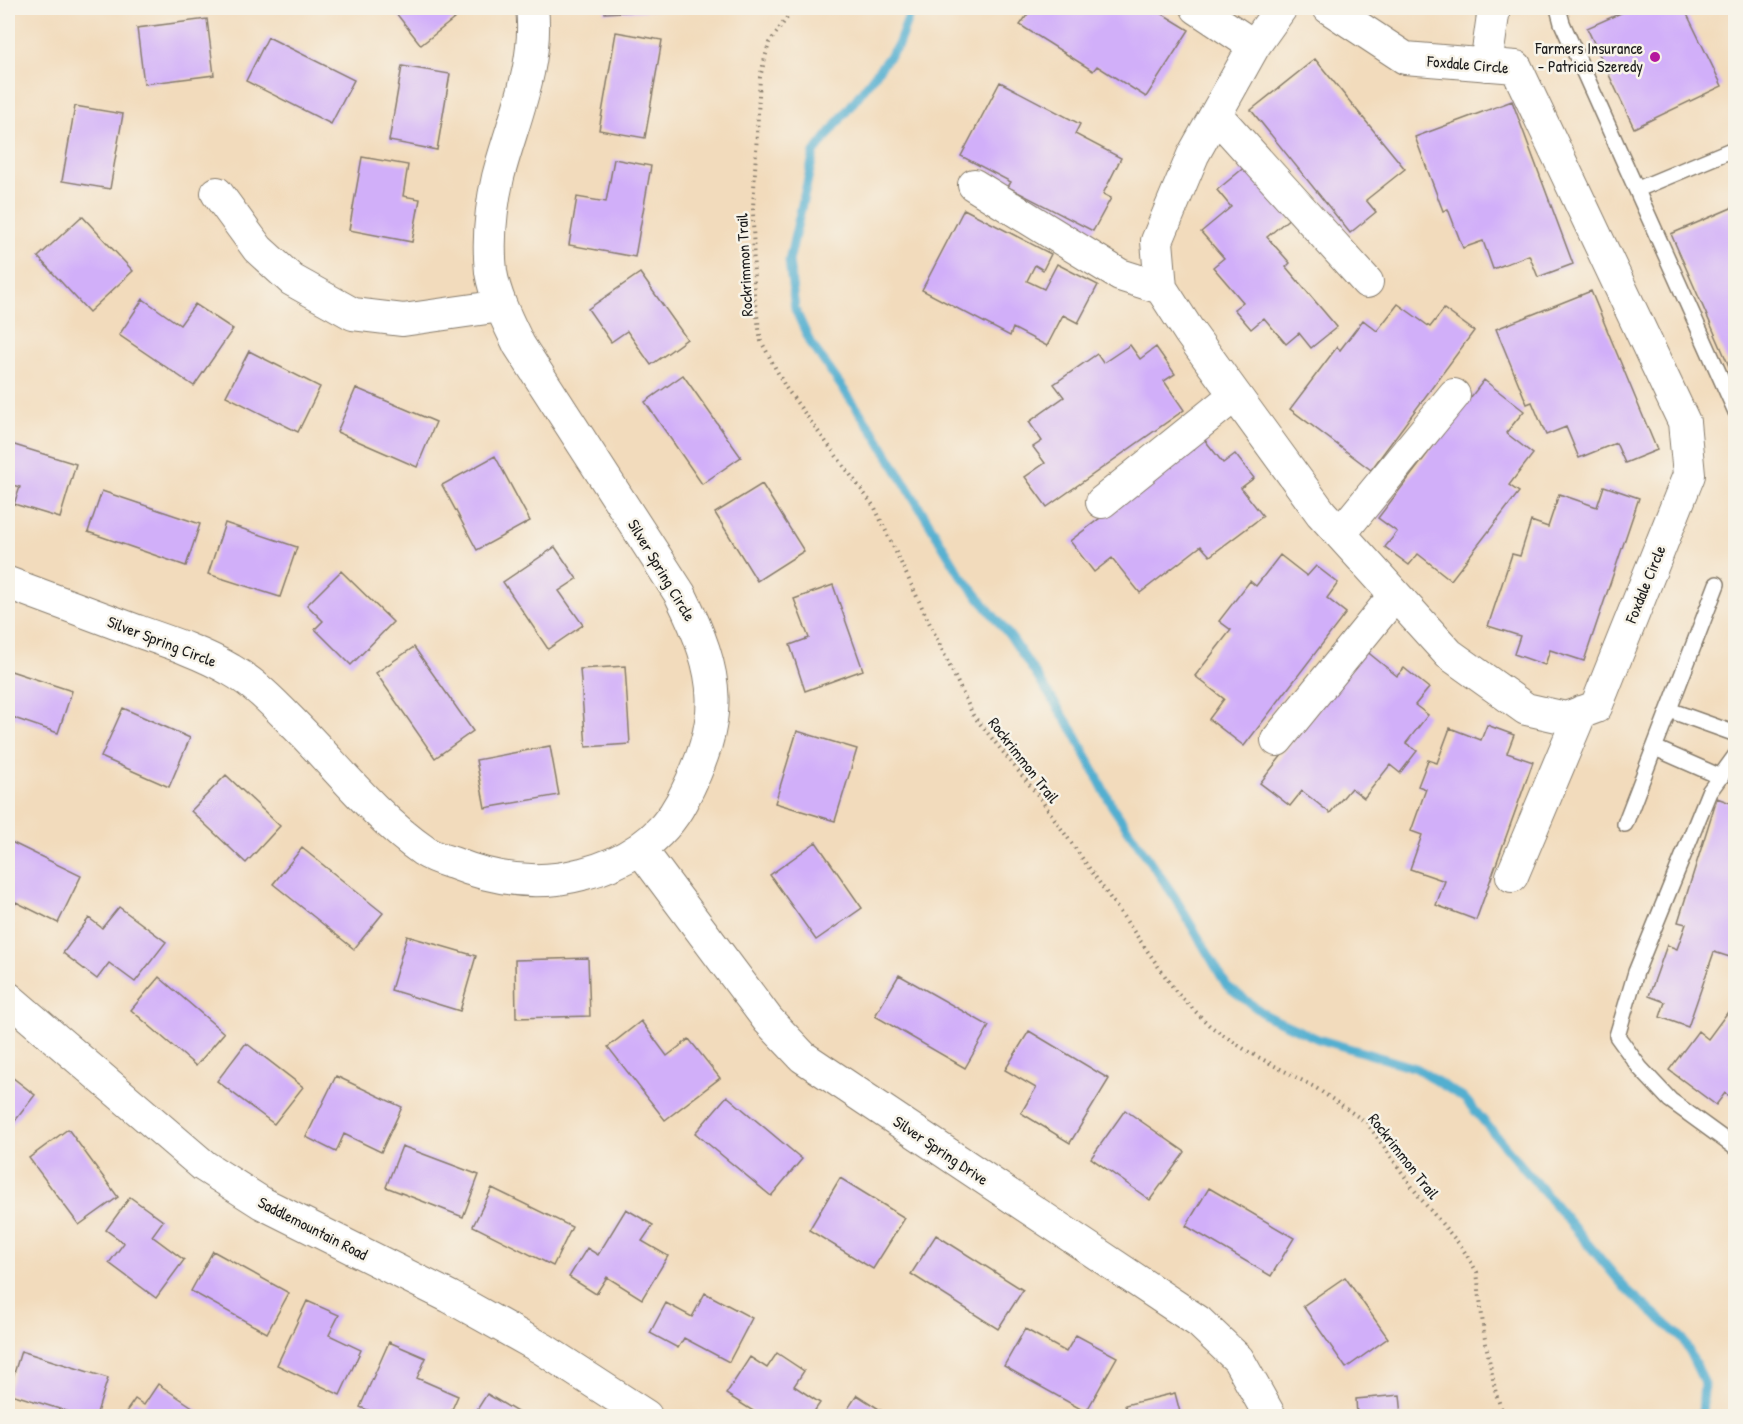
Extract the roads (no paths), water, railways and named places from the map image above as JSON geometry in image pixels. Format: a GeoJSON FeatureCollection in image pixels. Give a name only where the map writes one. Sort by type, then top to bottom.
{"type":"FeatureCollection","features":[{"type":"Feature","properties":{"kind":"street","name":"Silver Spring Circle"},"geometry":{"type":"LineString","coordinates":[[8,583],[195,652],[233,670],[269,698],[393,825],[426,853],[469,870],[516,881],[560,880],[600,870],[641,850],[678,809],[699,769],[711,730],[713,678],[699,632],[680,594],[519,345],[501,306],[491,274],[492,212],[498,178],[522,98],[531,54],[532,8]]}},
{"type":"Feature","properties":{"kind":"street"},"geometry":{"type":"LineString","coordinates":[[1197,8],[1254,46]]}},
{"type":"Feature","properties":{"kind":"street"},"geometry":{"type":"LineString","coordinates":[[1281,8],[1254,46],[1193,155],[1157,241],[1161,288],[1321,513],[1449,654],[1526,709],[1566,718],[1581,712]]}},
{"type":"Feature","properties":{"kind":"street","name":"Foxdale Circle"},"geometry":{"type":"LineString","coordinates":[[1329,8],[1406,58],[1516,67],[1684,422],[1689,474],[1596,707],[1581,712]]}},
{"type":"Feature","properties":{"kind":"street"},"geometry":{"type":"LineString","coordinates":[[1486,65],[1494,8]]}},
{"type":"Feature","properties":{"kind":"street"},"geometry":{"type":"LineString","coordinates":[[1216,115],[1367,282]]}},
{"type":"Feature","properties":{"kind":"street"},"geometry":{"type":"LineString","coordinates":[[974,185],[1120,275],[1161,288]]}},
{"type":"Feature","properties":{"kind":"street"},"geometry":{"type":"LineString","coordinates":[[217,193],[258,249],[292,280],[353,314],[403,320],[501,306]]}},
{"type":"Feature","properties":{"kind":"street"},"geometry":{"type":"LineString","coordinates":[[1102,502],[1235,395]]}},
{"type":"Feature","properties":{"kind":"street"},"geometry":{"type":"LineString","coordinates":[[1340,534],[1454,395]]}},
{"type":"Feature","properties":{"kind":"street"},"geometry":{"type":"LineString","coordinates":[[1277,740],[1395,595]]}},
{"type":"Feature","properties":{"kind":"street"},"geometry":{"type":"LineString","coordinates":[[1512,876],[1581,712]]}},
{"type":"Feature","properties":{"kind":"street","name":"Silver Spring Drive"},"geometry":{"type":"LineString","coordinates":[[641,850],[768,1020],[803,1057],[1199,1322],[1238,1359],[1270,1416]]}},
{"type":"Feature","properties":{"kind":"street","name":"Saddlemountain Road"},"geometry":{"type":"LineString","coordinates":[[8,998],[204,1166],[262,1203],[450,1297],[543,1349],[646,1416]]}},
{"type":"Feature","properties":{"kind":"lane"},"geometry":{"type":"LineString","coordinates":[[1558,8],[1562,23],[1736,412]]}},
{"type":"Feature","properties":{"kind":"lane"},"geometry":{"type":"LineString","coordinates":[[1638,189],[1736,148]]}},
{"type":"Feature","properties":{"kind":"lane"},"geometry":{"type":"LineString","coordinates":[[1625,824],[1717,584]]}},
{"type":"Feature","properties":{"kind":"lane"},"geometry":{"type":"LineString","coordinates":[[1669,710],[1736,734]]}},
{"type":"Feature","properties":{"kind":"lane"},"geometry":{"type":"LineString","coordinates":[[1655,748],[1720,777]]}},
{"type":"Feature","properties":{"kind":"lane"},"geometry":{"type":"LineString","coordinates":[[1736,755],[1709,792],[1636,972],[1617,1036],[1640,1068],[1670,1100],[1736,1148]]}},
{"type":"Feature","properties":{"kind":"waterway"},"geometry":{"type":"LineString","coordinates":[[912,8],[898,45],[814,153],[789,261],[795,309],[810,342],[875,434],[960,574],[1013,640],[1074,732],[1112,806],[1174,896],[1227,986],[1267,1016],[1318,1039],[1416,1068],[1465,1099],[1626,1289],[1683,1339],[1704,1382],[1702,1416]]}},
{"type":"Feature","properties":{"kind":"place","name":"Farmers Insurance - Patricia Szeredy"},"geometry":{"type":"Point","coordinates":[1655,57]}}]}
